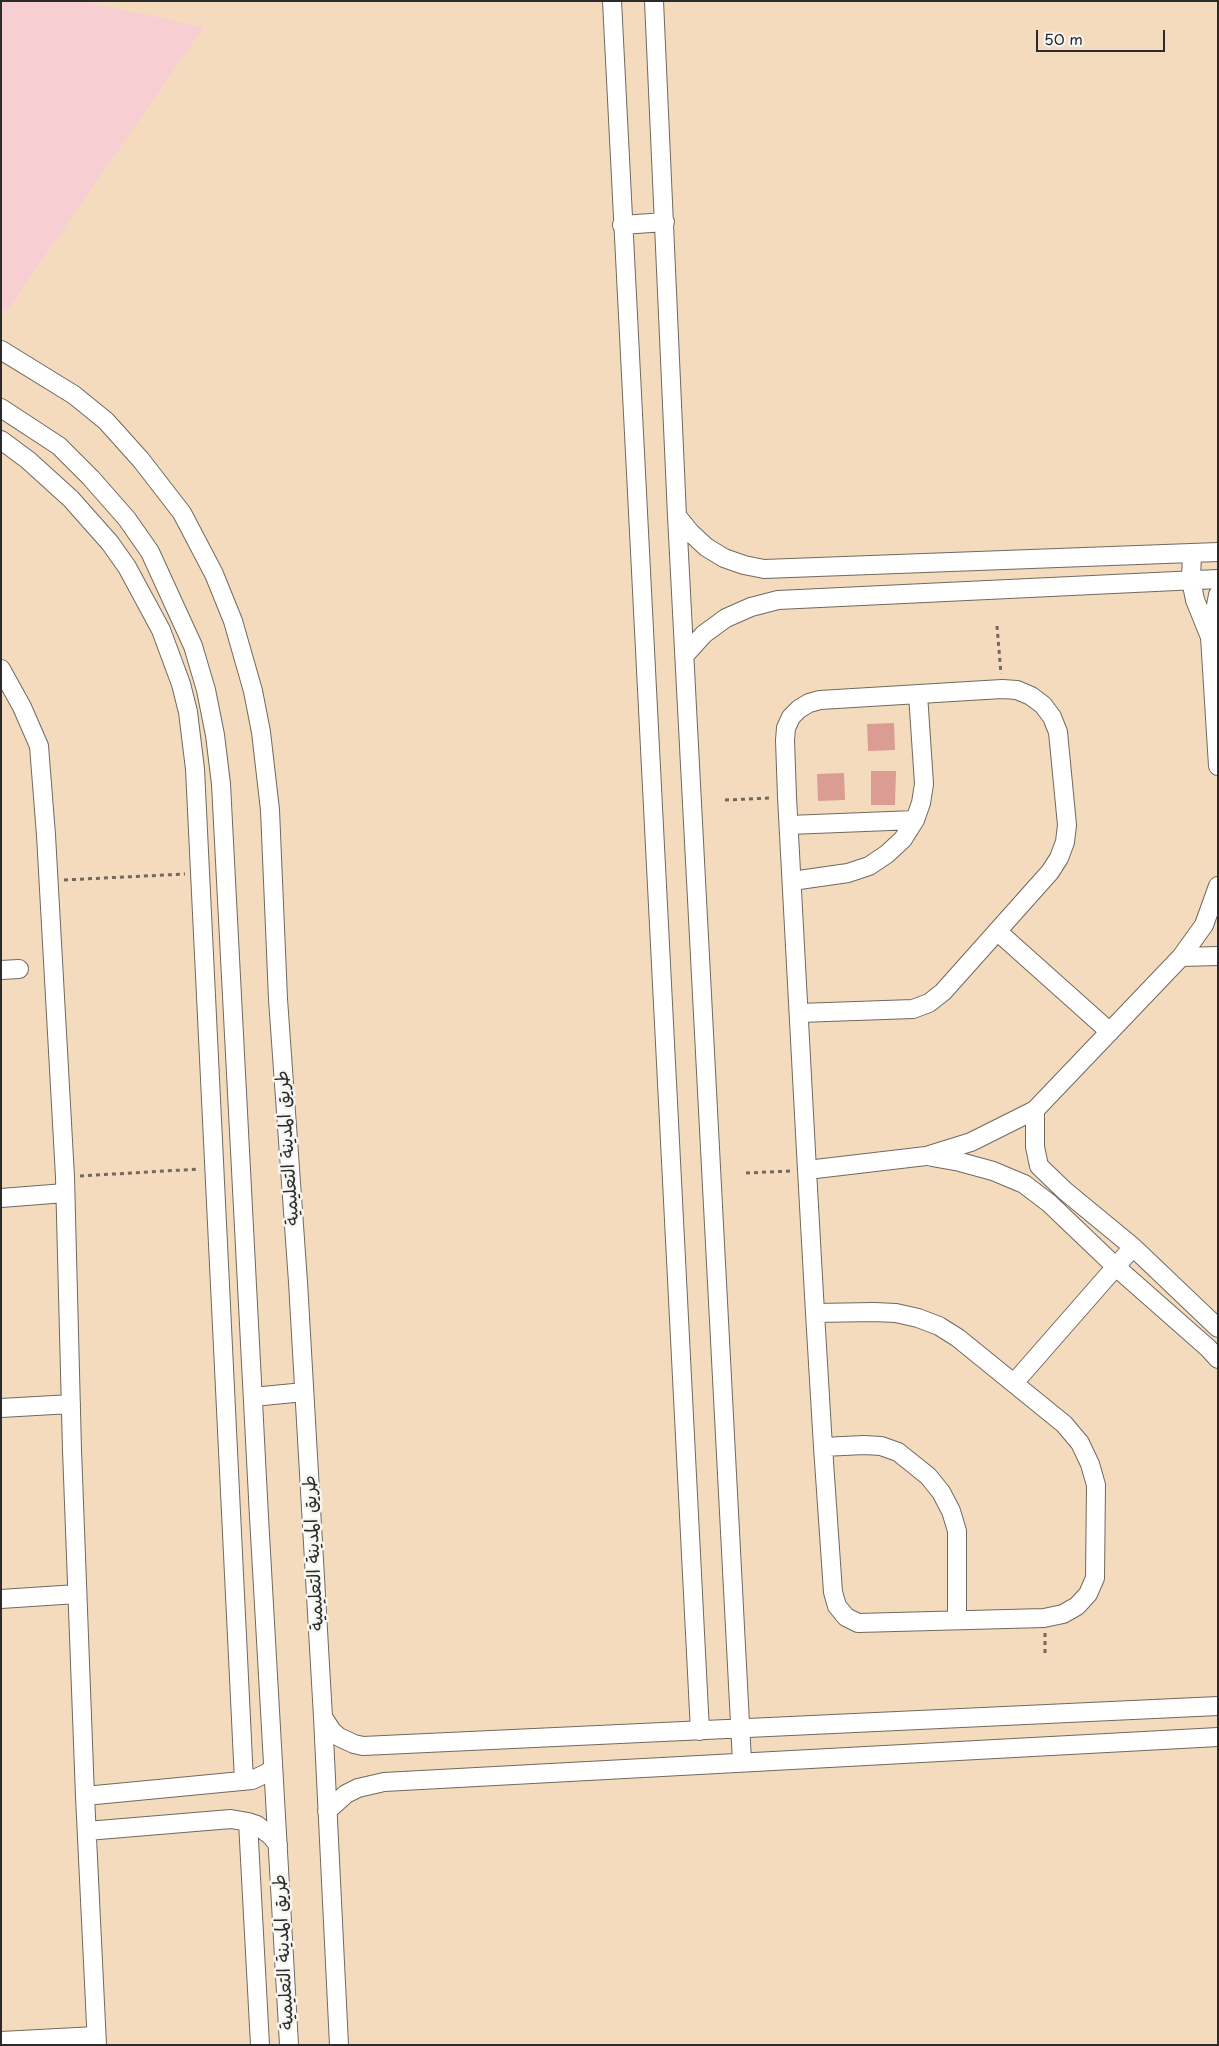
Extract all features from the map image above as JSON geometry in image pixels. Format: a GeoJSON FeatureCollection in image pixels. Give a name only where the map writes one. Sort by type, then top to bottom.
{"type":"FeatureCollection","features":[{"type":"Feature","properties":{"kind":"street"},"geometry":{"type":"LineString","coordinates":[[612,1],[700,1731]]}},
{"type":"Feature","properties":{"kind":"street"},"geometry":{"type":"LineString","coordinates":[[654,1],[677,516],[742,1728],[742,1761]]}},
{"type":"Feature","properties":{"kind":"street"},"geometry":{"type":"LineString","coordinates":[[622,225],[665,222]]}},
{"type":"Feature","properties":{"kind":"street","name":"طريق المدينة التعليمية"},"geometry":{"type":"LineString","coordinates":[[1,350],[74,396],[106,421],[182,512],[214,574],[234,621],[245,658],[261,732],[270,810],[278,999],[323,1717],[339,2045]]}},
{"type":"Feature","properties":{"kind":"street","name":"طريق المدينة التعليمية"},"geometry":{"type":"LineString","coordinates":[[1,408],[59,446],[92,478],[127,519],[150,552],[193,646],[206,690],[215,735],[221,784],[288,2045]]}},
{"type":"Feature","properties":{"kind":"street"},"geometry":{"type":"LineString","coordinates":[[1,440],[50,478],[91,520],[127,567],[161,630],[181,684],[192,740],[244,1781]]}},
{"type":"Feature","properties":{"kind":"street"},"geometry":{"type":"LineString","coordinates":[[677,516],[690,532],[724,558],[744,566],[764,570],[1218,552]]}},
{"type":"Feature","properties":{"kind":"street"},"geometry":{"type":"LineString","coordinates":[[1192,553],[1191,580],[1200,614],[1210,637]]}},
{"type":"Feature","properties":{"kind":"street"},"geometry":{"type":"LineString","coordinates":[[685,655],[704,634],[726,618],[751,606],[778,600],[1218,579]]}},
{"type":"Feature","properties":{"kind":"street"},"geometry":{"type":"LineString","coordinates":[[1218,595],[1210,637],[1218,766]]}},
{"type":"Feature","properties":{"kind":"street"},"geometry":{"type":"LineString","coordinates":[[1,669],[22,707],[39,746],[65,1185],[77,1594],[96,2040],[1,2041]]}},
{"type":"Feature","properties":{"kind":"street"},"geometry":{"type":"LineString","coordinates":[[799,1013],[913,1009],[929,1003],[943,992],[1050,872],[1059,858],[1067,825],[1058,732],[1052,717],[1043,705],[1031,696],[1017,690],[1002,689],[820,700],[808,703],[791,718],[786,728],[787,797],[807,1170],[815,1313],[823,1447],[833,1592],[837,1606],[846,1617],[858,1624],[1044,1618],[1063,1614],[1077,1606],[1088,1594],[1095,1578],[1096,1485],[1090,1464],[1080,1443],[1064,1424],[958,1338],[939,1326],[918,1318],[896,1313],[815,1313]]}},
{"type":"Feature","properties":{"kind":"street"},"geometry":{"type":"LineString","coordinates":[[792,881],[848,873],[869,866],[887,854],[903,839],[915,820],[921,803],[924,784],[918,694]]}},
{"type":"Feature","properties":{"kind":"street"},"geometry":{"type":"LineString","coordinates":[[789,825],[915,820]]}},
{"type":"Feature","properties":{"kind":"street"},"geometry":{"type":"LineString","coordinates":[[807,1170],[926,1156],[972,1142],[1035,1110],[1181,958],[1204,925],[1218,886]]}},
{"type":"Feature","properties":{"kind":"street"},"geometry":{"type":"LineString","coordinates":[[997,932],[1110,1032]]}},
{"type":"Feature","properties":{"kind":"street"},"geometry":{"type":"LineString","coordinates":[[1181,958],[1218,956]]}},
{"type":"Feature","properties":{"kind":"street"},"geometry":{"type":"LineString","coordinates":[[1,970],[19,969]]}},
{"type":"Feature","properties":{"kind":"street"},"geometry":{"type":"LineString","coordinates":[[1035,1110],[1035,1147],[1039,1166],[1065,1191],[1133,1247],[1218,1328]]}},
{"type":"Feature","properties":{"kind":"street"},"geometry":{"type":"LineString","coordinates":[[926,1156],[968,1164],[1024,1184],[1049,1203],[1116,1267],[1218,1359]]}},
{"type":"Feature","properties":{"kind":"street"},"geometry":{"type":"LineString","coordinates":[[1,1198],[65,1185]]}},
{"type":"Feature","properties":{"kind":"street"},"geometry":{"type":"LineString","coordinates":[[1014,1383],[1133,1247]]}},
{"type":"Feature","properties":{"kind":"street"},"geometry":{"type":"LineString","coordinates":[[253,1397],[304,1392]]}},
{"type":"Feature","properties":{"kind":"street"},"geometry":{"type":"LineString","coordinates":[[1,1408],[71,1404]]}},
{"type":"Feature","properties":{"kind":"street"},"geometry":{"type":"LineString","coordinates":[[823,1447],[881,1446],[898,1452],[928,1476],[941,1492],[951,1511],[957,1531],[957,1620]]}},
{"type":"Feature","properties":{"kind":"street"},"geometry":{"type":"LineString","coordinates":[[1,1599],[77,1594]]}},
{"type":"Feature","properties":{"kind":"street"},"geometry":{"type":"LineString","coordinates":[[323,1717],[332,1731],[339,1737],[363,1746],[1218,1706]]}},
{"type":"Feature","properties":{"kind":"street"},"geometry":{"type":"LineString","coordinates":[[327,1811],[346,1794],[358,1788],[384,1782],[742,1761],[1218,1737]]}},
{"type":"Feature","properties":{"kind":"street"},"geometry":{"type":"LineString","coordinates":[[85,1796],[244,1781],[260,1777],[273,1768]]}},
{"type":"Feature","properties":{"kind":"street"},"geometry":{"type":"LineString","coordinates":[[87,1831],[231,1819],[248,1822],[265,1831],[278,1845]]}},
{"type":"Feature","properties":{"kind":"street"},"geometry":{"type":"LineString","coordinates":[[248,1822],[260,2045]]}},
{"type":"Feature","properties":{"kind":"path"},"geometry":{"type":"LineString","coordinates":[[997,626],[1002,689]]}},
{"type":"Feature","properties":{"kind":"path"},"geometry":{"type":"LineString","coordinates":[[724,800],[787,797]]}},
{"type":"Feature","properties":{"kind":"path"},"geometry":{"type":"LineString","coordinates":[[48,881],[200,873]]}},
{"type":"Feature","properties":{"kind":"path"},"geometry":{"type":"LineString","coordinates":[[65,1185],[214,1168]]}},
{"type":"Feature","properties":{"kind":"path"},"geometry":{"type":"LineString","coordinates":[[746,1173],[807,1170]]}},
{"type":"Feature","properties":{"kind":"path"},"geometry":{"type":"LineString","coordinates":[[1044,1618],[1045,1657]]}},
{"type":"Feature","properties":{"kind":"shaded area"},"geometry":{"type":"Polygon","coordinates":[[[1,1],[82,1],[204,27],[6,312],[1,309],[1,1]]]}},
{"type":"Feature","properties":{"kind":"building"},"geometry":{"type":"Polygon","coordinates":[[[894,723],[895,750],[868,751],[867,724],[894,723]]]}},
{"type":"Feature","properties":{"kind":"building"},"geometry":{"type":"Polygon","coordinates":[[[871,771],[896,771],[895,805],[871,805],[871,771]]]}},
{"type":"Feature","properties":{"kind":"building"},"geometry":{"type":"Polygon","coordinates":[[[844,773],[845,800],[818,801],[817,774],[844,773]]]}}]}
